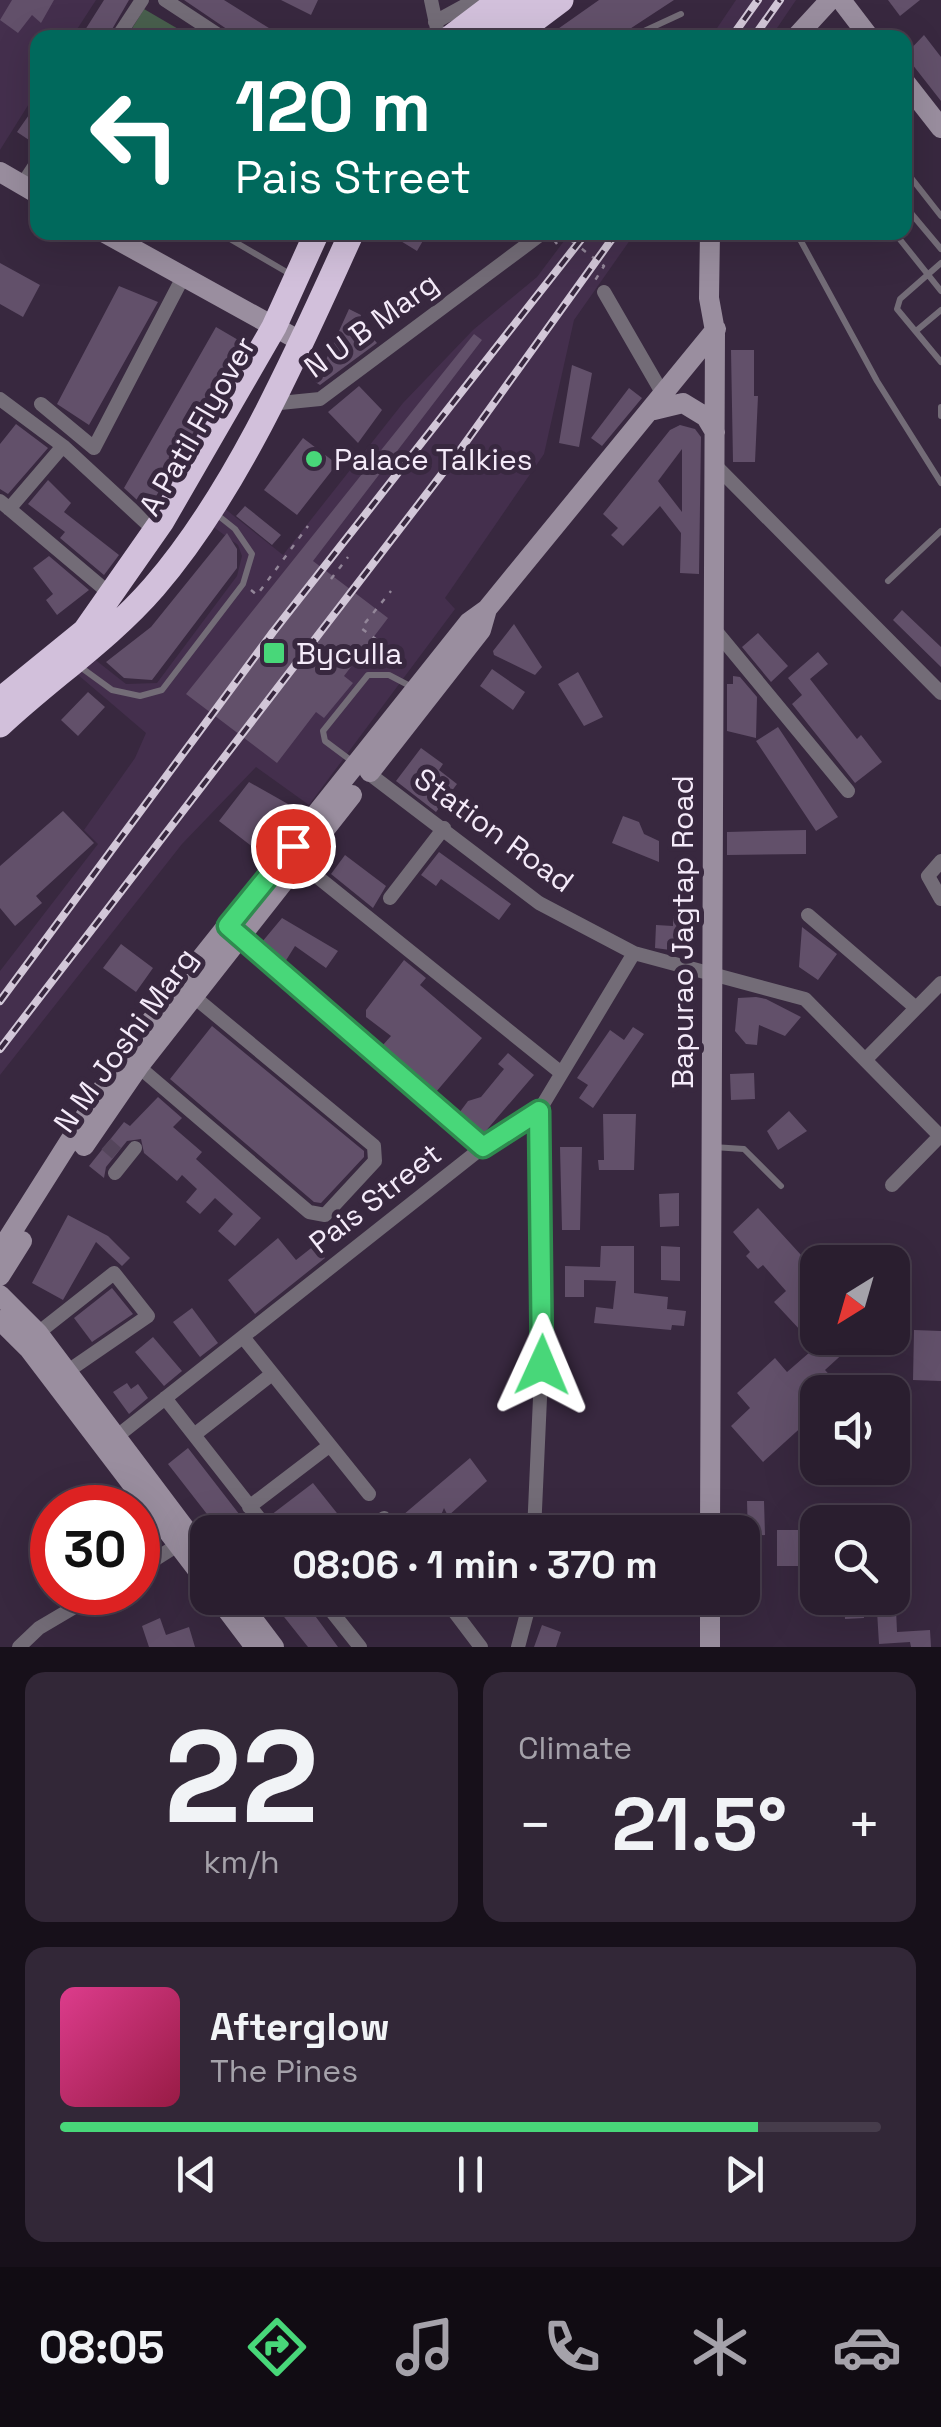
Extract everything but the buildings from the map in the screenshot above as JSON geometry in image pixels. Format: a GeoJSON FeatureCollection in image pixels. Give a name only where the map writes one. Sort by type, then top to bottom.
{"type":"FeatureCollection","features":[{"type":"Feature","properties":{"kind":"highway"},"geometry":{"type":"LineString","coordinates":[[445,30],[500,0]]}},
{"type":"Feature","properties":{"kind":"highway"},"geometry":{"type":"LineString","coordinates":[[492,30],[532,0]]}},
{"type":"Feature","properties":{"kind":"highway"},"geometry":{"type":"LineString","coordinates":[[521,30],[561,0]]}},
{"type":"Feature","properties":{"kind":"highway"},"geometry":{"type":"LineString","coordinates":[[113,597],[219,428],[274,327],[313,240]]}},
{"type":"Feature","properties":{"kind":"highway","name":"A Patil Flyover"},"geometry":{"type":"LineString","coordinates":[[0,700],[84,631],[165,543],[233,435],[330,240]]}},
{"type":"Feature","properties":{"kind":"highway"},"geometry":{"type":"LineString","coordinates":[[0,726],[154,587],[209,508],[270,404],[348,240]]}},
{"type":"Feature","properties":{"kind":"main road"},"geometry":{"type":"LineString","coordinates":[[791,30],[830,3]]}},
{"type":"Feature","properties":{"kind":"main road"},"geometry":{"type":"LineString","coordinates":[[803,30],[830,3]]}},
{"type":"Feature","properties":{"kind":"main road"},"geometry":{"type":"LineString","coordinates":[[830,3],[861,30]]}},
{"type":"Feature","properties":{"kind":"main road"},"geometry":{"type":"LineString","coordinates":[[912,91],[941,128]]}},
{"type":"Feature","properties":{"kind":"main road"},"geometry":{"type":"LineString","coordinates":[[0,172],[30,190]]}},
{"type":"Feature","properties":{"kind":"main road"},"geometry":{"type":"LineString","coordinates":[[121,240],[182,279],[302,342]]}},
{"type":"Feature","properties":{"kind":"main road"},"geometry":{"type":"LineString","coordinates":[[710,240],[709,298],[715,331]]}},
{"type":"Feature","properties":{"kind":"main road","name":"N M Joshi Marg"},"geometry":{"type":"LineString","coordinates":[[0,1276],[94,1135],[132,1060],[421,694],[481,630],[487,609],[715,331],[722,298],[723,240]]}},
{"type":"Feature","properties":{"kind":"main road","name":"Bapurao Jagtap Road"},"geometry":{"type":"LineString","coordinates":[[710,1515],[715,331]]}},
{"type":"Feature","properties":{"kind":"main road"},"geometry":{"type":"LineString","coordinates":[[659,403],[683,403],[706,417],[715,432]]}},
{"type":"Feature","properties":{"kind":"main road","name":"N M Joshi Marg"},"geometry":{"type":"LineString","coordinates":[[169,1014],[193,996],[233,931],[299,862],[364,769]]}},
{"type":"Feature","properties":{"kind":"main road","name":"N M Joshi Marg"},"geometry":{"type":"LineString","coordinates":[[0,1251],[94,1135]]}},
{"type":"Feature","properties":{"kind":"main road"},"geometry":{"type":"LineString","coordinates":[[0,1295],[38,1333],[68,1372],[110,1442]]}},
{"type":"Feature","properties":{"kind":"main road"},"geometry":{"type":"LineString","coordinates":[[0,1320],[110,1442],[190,1552]]}},
{"type":"Feature","properties":{"kind":"main road"},"geometry":{"type":"LineString","coordinates":[[184,1541],[190,1546]]}},
{"type":"Feature","properties":{"kind":"main road"},"geometry":{"type":"LineString","coordinates":[[233,1615],[259,1644]]}},
{"type":"Feature","properties":{"kind":"main road"},"geometry":{"type":"LineString","coordinates":[[245,1615],[259,1644]]}},
{"type":"Feature","properties":{"kind":"main road"},"geometry":{"type":"LineString","coordinates":[[710,1615],[710,1647]]}},
{"type":"Feature","properties":{"kind":"street"},"geometry":{"type":"LineString","coordinates":[[121,30],[142,0]]}},
{"type":"Feature","properties":{"kind":"street"},"geometry":{"type":"LineString","coordinates":[[164,0],[211,30]]}},
{"type":"Feature","properties":{"kind":"street"},"geometry":{"type":"LineString","coordinates":[[431,0],[440,30]]}},
{"type":"Feature","properties":{"kind":"street"},"geometry":{"type":"LineString","coordinates":[[443,30],[475,0]]}},
{"type":"Feature","properties":{"kind":"street","name":"N U B Marg"},"geometry":{"type":"LineString","coordinates":[[270,404],[320,399],[533,240]]}},
{"type":"Feature","properties":{"kind":"street"},"geometry":{"type":"LineString","coordinates":[[41,404],[94,448],[182,279]]}},
{"type":"Feature","properties":{"kind":"street"},"geometry":{"type":"LineString","coordinates":[[604,292],[659,403]]}},
{"type":"Feature","properties":{"kind":"street"},"geometry":{"type":"LineString","coordinates":[[0,399],[63,446],[154,530]]}},
{"type":"Feature","properties":{"kind":"street"},"geometry":{"type":"LineString","coordinates":[[63,446],[5,505],[113,597]]}},
{"type":"Feature","properties":{"kind":"street"},"geometry":{"type":"LineString","coordinates":[[715,465],[941,694]]}},
{"type":"Feature","properties":{"kind":"street"},"geometry":{"type":"LineString","coordinates":[[715,630],[848,791]]}},
{"type":"Feature","properties":{"kind":"street","name":"Station Road"},"geometry":{"type":"LineString","coordinates":[[364,769],[539,902],[634,954],[805,999],[941,1136]]}},
{"type":"Feature","properties":{"kind":"street"},"geometry":{"type":"LineString","coordinates":[[390,898],[444,828]]}},
{"type":"Feature","properties":{"kind":"street"},"geometry":{"type":"LineString","coordinates":[[941,861],[928,876],[941,899]]}},
{"type":"Feature","properties":{"kind":"street"},"geometry":{"type":"LineString","coordinates":[[299,862],[560,1072]]}},
{"type":"Feature","properties":{"kind":"street"},"geometry":{"type":"LineString","coordinates":[[808,915],[916,1008]]}},
{"type":"Feature","properties":{"kind":"street"},"geometry":{"type":"LineString","coordinates":[[233,931],[483,1147]]}},
{"type":"Feature","properties":{"kind":"street","name":"Pais Street"},"geometry":{"type":"LineString","coordinates":[[110,1442],[483,1147],[539,1111],[634,954]]}},
{"type":"Feature","properties":{"kind":"street"},"geometry":{"type":"LineString","coordinates":[[866,1060],[941,984]]}},
{"type":"Feature","properties":{"kind":"street"},"geometry":{"type":"LineString","coordinates":[[132,1060],[317,1216],[325,1215],[375,1161],[374,1146],[193,996]]}},
{"type":"Feature","properties":{"kind":"street"},"geometry":{"type":"LineString","coordinates":[[535,1515],[543,1331],[539,1111]]}},
{"type":"Feature","properties":{"kind":"street"},"geometry":{"type":"LineString","coordinates":[[892,1185],[941,1136]]}},
{"type":"Feature","properties":{"kind":"street"},"geometry":{"type":"LineString","coordinates":[[38,1333],[114,1273],[133,1293],[148,1316],[68,1372]]}},
{"type":"Feature","properties":{"kind":"street"},"geometry":{"type":"LineString","coordinates":[[243,1337],[369,1494]]}},
{"type":"Feature","properties":{"kind":"street"},"geometry":{"type":"LineString","coordinates":[[194,1435],[272,1374]]}},
{"type":"Feature","properties":{"kind":"street"},"geometry":{"type":"LineString","coordinates":[[166,1398],[256,1515]]}},
{"type":"Feature","properties":{"kind":"street"},"geometry":{"type":"LineString","coordinates":[[249,1506],[329,1446]]}},
{"type":"Feature","properties":{"kind":"street"},"geometry":{"type":"LineString","coordinates":[[160,1556],[184,1541]]}},
{"type":"Feature","properties":{"kind":"street"},"geometry":{"type":"LineString","coordinates":[[19,1647],[62,1615]]}},
{"type":"Feature","properties":{"kind":"street"},"geometry":{"type":"LineString","coordinates":[[334,1615],[360,1647]]}},
{"type":"Feature","properties":{"kind":"street"},"geometry":{"type":"LineString","coordinates":[[457,1615],[481,1647]]}},
{"type":"Feature","properties":{"kind":"street"},"geometry":{"type":"LineString","coordinates":[[518,1647],[527,1615]]}},
{"type":"Feature","properties":{"kind":"lane"},"geometry":{"type":"LineString","coordinates":[[646,30],[681,14]]}},
{"type":"Feature","properties":{"kind":"lane"},"geometry":{"type":"LineString","coordinates":[[912,179],[941,216]]}},
{"type":"Feature","properties":{"kind":"lane"},"geometry":{"type":"LineString","coordinates":[[912,214],[941,248]]}},
{"type":"Feature","properties":{"kind":"lane"},"geometry":{"type":"LineString","coordinates":[[232,240],[296,277]]}},
{"type":"Feature","properties":{"kind":"lane"},"geometry":{"type":"LineString","coordinates":[[800,240],[877,381],[941,482]]}},
{"type":"Feature","properties":{"kind":"lane"},"geometry":{"type":"LineString","coordinates":[[900,240],[941,292]]}},
{"type":"Feature","properties":{"kind":"lane"},"geometry":{"type":"LineString","coordinates":[[941,263],[900,298],[897,309],[941,362]]}},
{"type":"Feature","properties":{"kind":"lane"},"geometry":{"type":"LineString","coordinates":[[916,331],[941,310]]}},
{"type":"Feature","properties":{"kind":"lane"},"geometry":{"type":"LineString","coordinates":[[941,407],[941,416]]}},
{"type":"Feature","properties":{"kind":"lane"},"geometry":{"type":"LineString","coordinates":[[74,662],[112,690],[140,696],[162,690],[243,584],[252,554],[235,529],[209,508]]}},
{"type":"Feature","properties":{"kind":"lane"},"geometry":{"type":"LineString","coordinates":[[888,582],[941,531]]}},
{"type":"Feature","properties":{"kind":"lane"},"geometry":{"type":"LineString","coordinates":[[364,769],[324,741],[323,732],[368,675],[390,675],[421,694]]}},
{"type":"Feature","properties":{"kind":"lane"},"geometry":{"type":"LineString","coordinates":[[712,1147],[744,1150],[781,1186]]}},
{"type":"Feature","properties":{"kind":"path"},"geometry":{"type":"LineString","coordinates":[[570,240],[604,266]]}},
{"type":"Feature","properties":{"kind":"path"},"geometry":{"type":"LineString","coordinates":[[243,584],[256,595],[308,526]]}},
{"type":"Feature","properties":{"kind":"path"},"geometry":{"type":"LineString","coordinates":[[331,579],[348,557]]}},
{"type":"Feature","properties":{"kind":"path"},"geometry":{"type":"LineString","coordinates":[[390,675],[380,643],[361,628],[391,591]]}},
{"type":"Feature","properties":{"kind":"shaded area"},"geometry":{"type":"Polygon","coordinates":[[[0,0],[96,0],[77,30],[30,30],[30,102],[0,150],[0,0]]]}},
{"type":"Feature","properties":{"kind":"shaded area"},"geometry":{"type":"Polygon","coordinates":[[[736,0],[796,0],[776,30],[716,30],[736,0]]]}},
{"type":"Feature","properties":{"kind":"shaded area"},"geometry":{"type":"Polygon","coordinates":[[[565,240],[630,240],[574,320],[544,454],[445,598],[455,609],[309,805],[256,767],[182,844],[0,1075],[0,971],[98,844],[84,830],[135,758],[146,733],[77,674],[93,658],[126,684],[157,683],[237,576],[242,556],[238,545],[212,526],[224,508],[283,555],[403,403],[473,330],[537,277],[565,240]]]}},
{"type":"Feature","properties":{"kind":"green space"},"geometry":{"type":"Polygon","coordinates":[[[144,9],[180,30],[131,30],[144,9]]]}},
{"type":"Feature","properties":{"kind":"tunnel"},"geometry":{"type":"LineString","coordinates":[[106,1144],[122,1158]]}},
{"type":"Feature","properties":{"kind":"railway"},"geometry":{"type":"LineString","coordinates":[[737,30],[758,0]]}},
{"type":"Feature","properties":{"kind":"railway"},"geometry":{"type":"LineString","coordinates":[[759,30],[780,0]]}},
{"type":"Feature","properties":{"kind":"railway"},"geometry":{"type":"LineString","coordinates":[[0,1001],[273,632],[581,240]]}},
{"type":"Feature","properties":{"kind":"railway"},"geometry":{"type":"LineString","coordinates":[[0,1049],[458,453],[611,240]]}},
{"type":"Feature","properties":{"kind":"place","name":"Palace Talkies"},"geometry":{"type":"Point","coordinates":[314,459]}},
{"type":"Feature","properties":{"kind":"place","name":"Byculla"},"geometry":{"type":"Point","coordinates":[274,653]}},
{"type":"Feature","properties":{"kind":"route"},"geometry":{"type":"LineString","coordinates":[[293,846],[228,926],[483,1147],[539,1111],[542,1365]]}}]}
